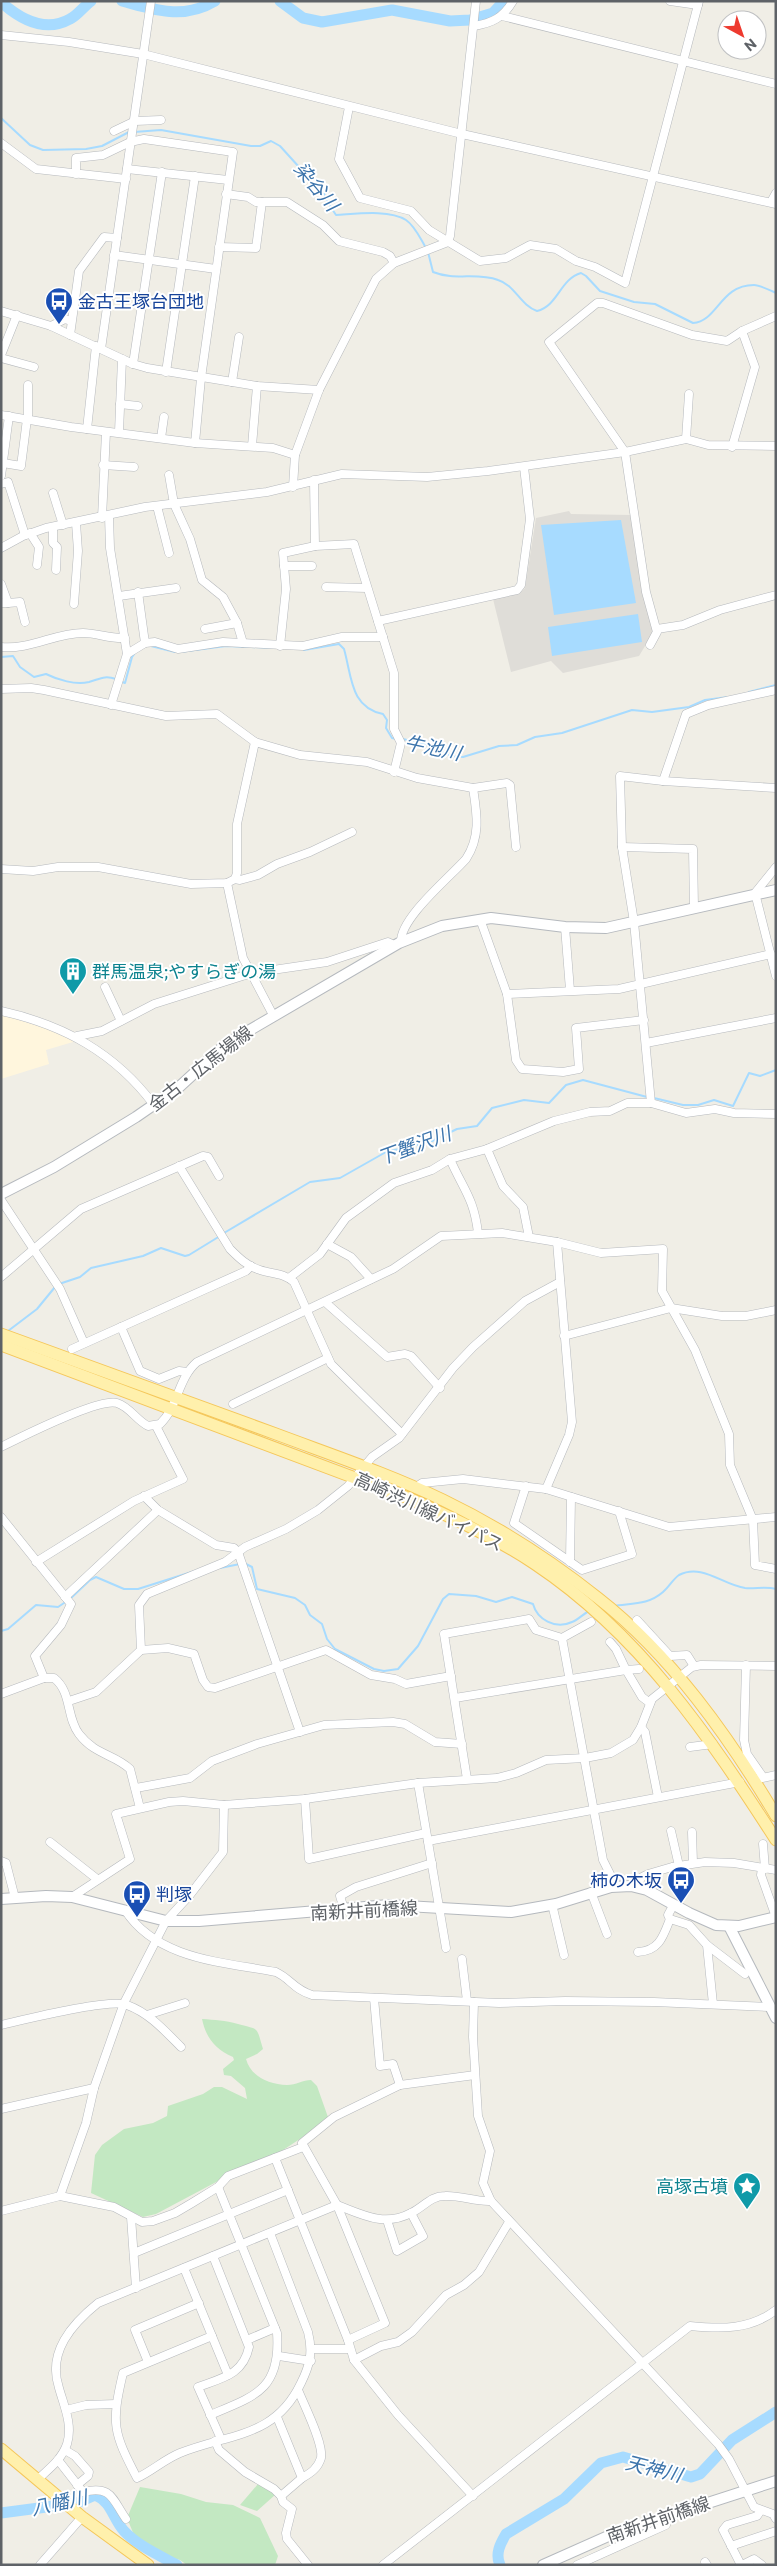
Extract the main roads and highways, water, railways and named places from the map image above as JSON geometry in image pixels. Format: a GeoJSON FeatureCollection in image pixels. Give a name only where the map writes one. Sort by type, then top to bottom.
{"type":"FeatureCollection","features":[{"type":"Feature","properties":{"kind":"main road","name":"金古・広馬場線"},"geometry":{"type":"LineString","coordinates":[[1,1194],[77,1154],[178,1088],[226,1044],[398,943],[442,926],[480,919],[504,918],[565,927],[606,928],[776,890]]}},
{"type":"Feature","properties":{"kind":"main road","name":"高崎渋川線バイパス"},"geometry":{"type":"LineString","coordinates":[[1,1334],[176,1396],[362,1466],[443,1500],[508,1535],[599,1598],[650,1645],[759,1778],[776,1816]]}},
{"type":"Feature","properties":{"kind":"main road","name":"高崎渋川線バイパス"},"geometry":{"type":"LineString","coordinates":[[1,1346],[355,1476],[426,1505],[504,1544],[536,1564],[586,1603],[627,1624],[669,1687],[740,1782],[776,1840]]}},
{"type":"Feature","properties":{"kind":"main road","name":"南新井前橋線"},"geometry":{"type":"LineString","coordinates":[[1,1900],[15,1898],[72,1898],[166,1921],[211,1921],[389,1905],[511,1912],[552,1904],[616,1886],[636,1886],[707,1922],[729,1926],[748,1924],[776,1917]]}},
{"type":"Feature","properties":{"kind":"main road"},"geometry":{"type":"LineString","coordinates":[[729,1926],[773,2007],[776,2018]]}},
{"type":"Feature","properties":{"kind":"main road"},"geometry":{"type":"LineString","coordinates":[[1,2449],[82,2517],[142,2563]]}},
{"type":"Feature","properties":{"kind":"main road","name":"南新井前橋線"},"geometry":{"type":"LineString","coordinates":[[543,2565],[559,2561],[615,2533],[776,2481]]}},
{"type":"Feature","properties":{"kind":"water"},"geometry":{"type":"Polygon","coordinates":[[[621,520],[636,603],[554,615],[541,525],[621,520]]]}},
{"type":"Feature","properties":{"kind":"water"},"geometry":{"type":"Polygon","coordinates":[[[638,614],[642,642],[552,656],[548,627],[638,614]]]}},
{"type":"Feature","properties":{"kind":"waterway"},"geometry":{"type":"LineString","coordinates":[[1,2],[25,19],[51,25],[61,23],[73,17],[91,1]]}},
{"type":"Feature","properties":{"kind":"waterway"},"geometry":{"type":"LineString","coordinates":[[122,1],[169,12],[192,10],[215,1]]}},
{"type":"Feature","properties":{"kind":"waterway"},"geometry":{"type":"LineString","coordinates":[[280,1],[303,18],[322,22],[392,10],[450,21],[470,20],[493,13],[504,1]]}},
{"type":"Feature","properties":{"kind":"waterway","name":"染谷川"},"geometry":{"type":"LineString","coordinates":[[1,118],[30,145],[43,150],[86,149],[102,146],[129,132]]}},
{"type":"Feature","properties":{"kind":"waterway","name":"染谷川"},"geometry":{"type":"LineString","coordinates":[[134,132],[161,130],[251,146],[260,146],[271,141],[280,146],[309,178],[321,187],[336,215],[391,214],[406,220],[426,248]]}},
{"type":"Feature","properties":{"kind":"waterway","name":"染谷川"},"geometry":{"type":"LineString","coordinates":[[428,252],[433,272],[449,276],[482,277],[498,280],[509,286],[526,304],[537,311],[550,304],[563,286],[574,276],[581,273],[600,291],[634,302],[655,304],[693,323],[701,321],[708,316],[726,296],[743,287],[756,285],[776,293]]}},
{"type":"Feature","properties":{"kind":"waterway","name":"牛池川"},"geometry":{"type":"LineString","coordinates":[[304,650],[339,644],[344,649],[351,680],[358,698],[364,705],[383,714],[387,720],[386,728],[392,738],[396,739]]}},
{"type":"Feature","properties":{"kind":"waterway","name":"牛池川"},"geometry":{"type":"LineString","coordinates":[[151,646],[175,652]]}},
{"type":"Feature","properties":{"kind":"waterway","name":"牛池川"},"geometry":{"type":"LineString","coordinates":[[180,652],[226,646],[277,648]]}},
{"type":"Feature","properties":{"kind":"waterway","name":"牛池川"},"geometry":{"type":"LineString","coordinates":[[120,681],[125,683],[132,657],[135,653]]}},
{"type":"Feature","properties":{"kind":"waterway","name":"牛池川"},"geometry":{"type":"LineString","coordinates":[[1,657],[13,656],[20,667],[34,677],[46,674],[61,680],[78,683],[105,677],[116,679]]}},
{"type":"Feature","properties":{"kind":"waterway","name":"牛池川"},"geometry":{"type":"LineString","coordinates":[[749,692],[776,685]]}},
{"type":"Feature","properties":{"kind":"waterway","name":"牛池川"},"geometry":{"type":"LineString","coordinates":[[403,739],[427,745],[451,756],[463,757],[499,746],[517,745],[535,737],[562,733],[632,710],[652,712],[689,707],[705,700],[728,697]]}},
{"type":"Feature","properties":{"kind":"waterway","name":"下蟹沢川"},"geometry":{"type":"LineString","coordinates":[[654,1098],[683,1105],[698,1105],[714,1100],[733,1106],[749,1073],[760,1076],[776,1070]]}},
{"type":"Feature","properties":{"kind":"waterway","name":"下蟹沢川"},"geometry":{"type":"LineString","coordinates":[[224,1233],[310,1182],[340,1178],[386,1152],[430,1142],[457,1129],[477,1126],[492,1108],[524,1100],[549,1103],[566,1085],[583,1080],[647,1097]]}},
{"type":"Feature","properties":{"kind":"waterway","name":"下蟹沢川"},"geometry":{"type":"LineString","coordinates":[[59,1284],[80,1277],[91,1268],[143,1256],[161,1248],[185,1256],[189,1255],[220,1236]]}},
{"type":"Feature","properties":{"kind":"waterway","name":"下蟹沢川"},"geometry":{"type":"LineString","coordinates":[[8,1331],[37,1309],[55,1287]]}},
{"type":"Feature","properties":{"kind":"waterway"},"geometry":{"type":"LineString","coordinates":[[244,1563],[252,1567],[257,1589],[295,1598],[305,1605],[310,1615],[322,1624],[327,1639],[335,1649],[374,1669],[384,1671],[398,1669],[418,1646],[443,1599],[449,1594],[476,1596],[496,1602],[512,1597],[533,1604],[538,1614],[548,1622],[559,1625],[574,1621],[589,1611]]}},
{"type":"Feature","properties":{"kind":"waterway"},"geometry":{"type":"LineString","coordinates":[[220,1568],[240,1564]]}},
{"type":"Feature","properties":{"kind":"waterway"},"geometry":{"type":"LineString","coordinates":[[71,1598],[90,1580],[96,1577],[124,1589],[138,1589],[198,1570]]}},
{"type":"Feature","properties":{"kind":"waterway"},"geometry":{"type":"LineString","coordinates":[[613,1606],[640,1603],[652,1599],[663,1592],[679,1575],[688,1572],[704,1573],[745,1588],[776,1589]]}},
{"type":"Feature","properties":{"kind":"waterway"},"geometry":{"type":"LineString","coordinates":[[1,1631],[8,1629],[36,1605],[58,1607],[67,1601]]}},
{"type":"Feature","properties":{"kind":"waterway","name":"天神川"},"geometry":{"type":"LineString","coordinates":[[500,2565],[498,2553],[506,2534],[564,2499],[601,2463],[623,2457],[691,2477],[700,2474],[732,2440],[776,2412]]}},
{"type":"Feature","properties":{"kind":"waterway","name":"八幡川"},"geometry":{"type":"LineString","coordinates":[[1,2513],[77,2503],[95,2495],[105,2502],[124,2531],[149,2550],[177,2565]]}},
{"type":"Feature","properties":{"kind":"place","name":"金古王塚台団地"},"geometry":{"type":"Point","coordinates":[59,325]}},
{"type":"Feature","properties":{"kind":"place","name":"群馬温泉;やすらぎの湯"},"geometry":{"type":"Point","coordinates":[73,995]}},
{"type":"Feature","properties":{"kind":"place","name":"柿の木坂"},"geometry":{"type":"Point","coordinates":[681,1904]}},
{"type":"Feature","properties":{"kind":"place","name":"判塚"},"geometry":{"type":"Point","coordinates":[137,1918]}},
{"type":"Feature","properties":{"kind":"place","name":"高塚古墳"},"geometry":{"type":"Point","coordinates":[747,2210]}}]}
